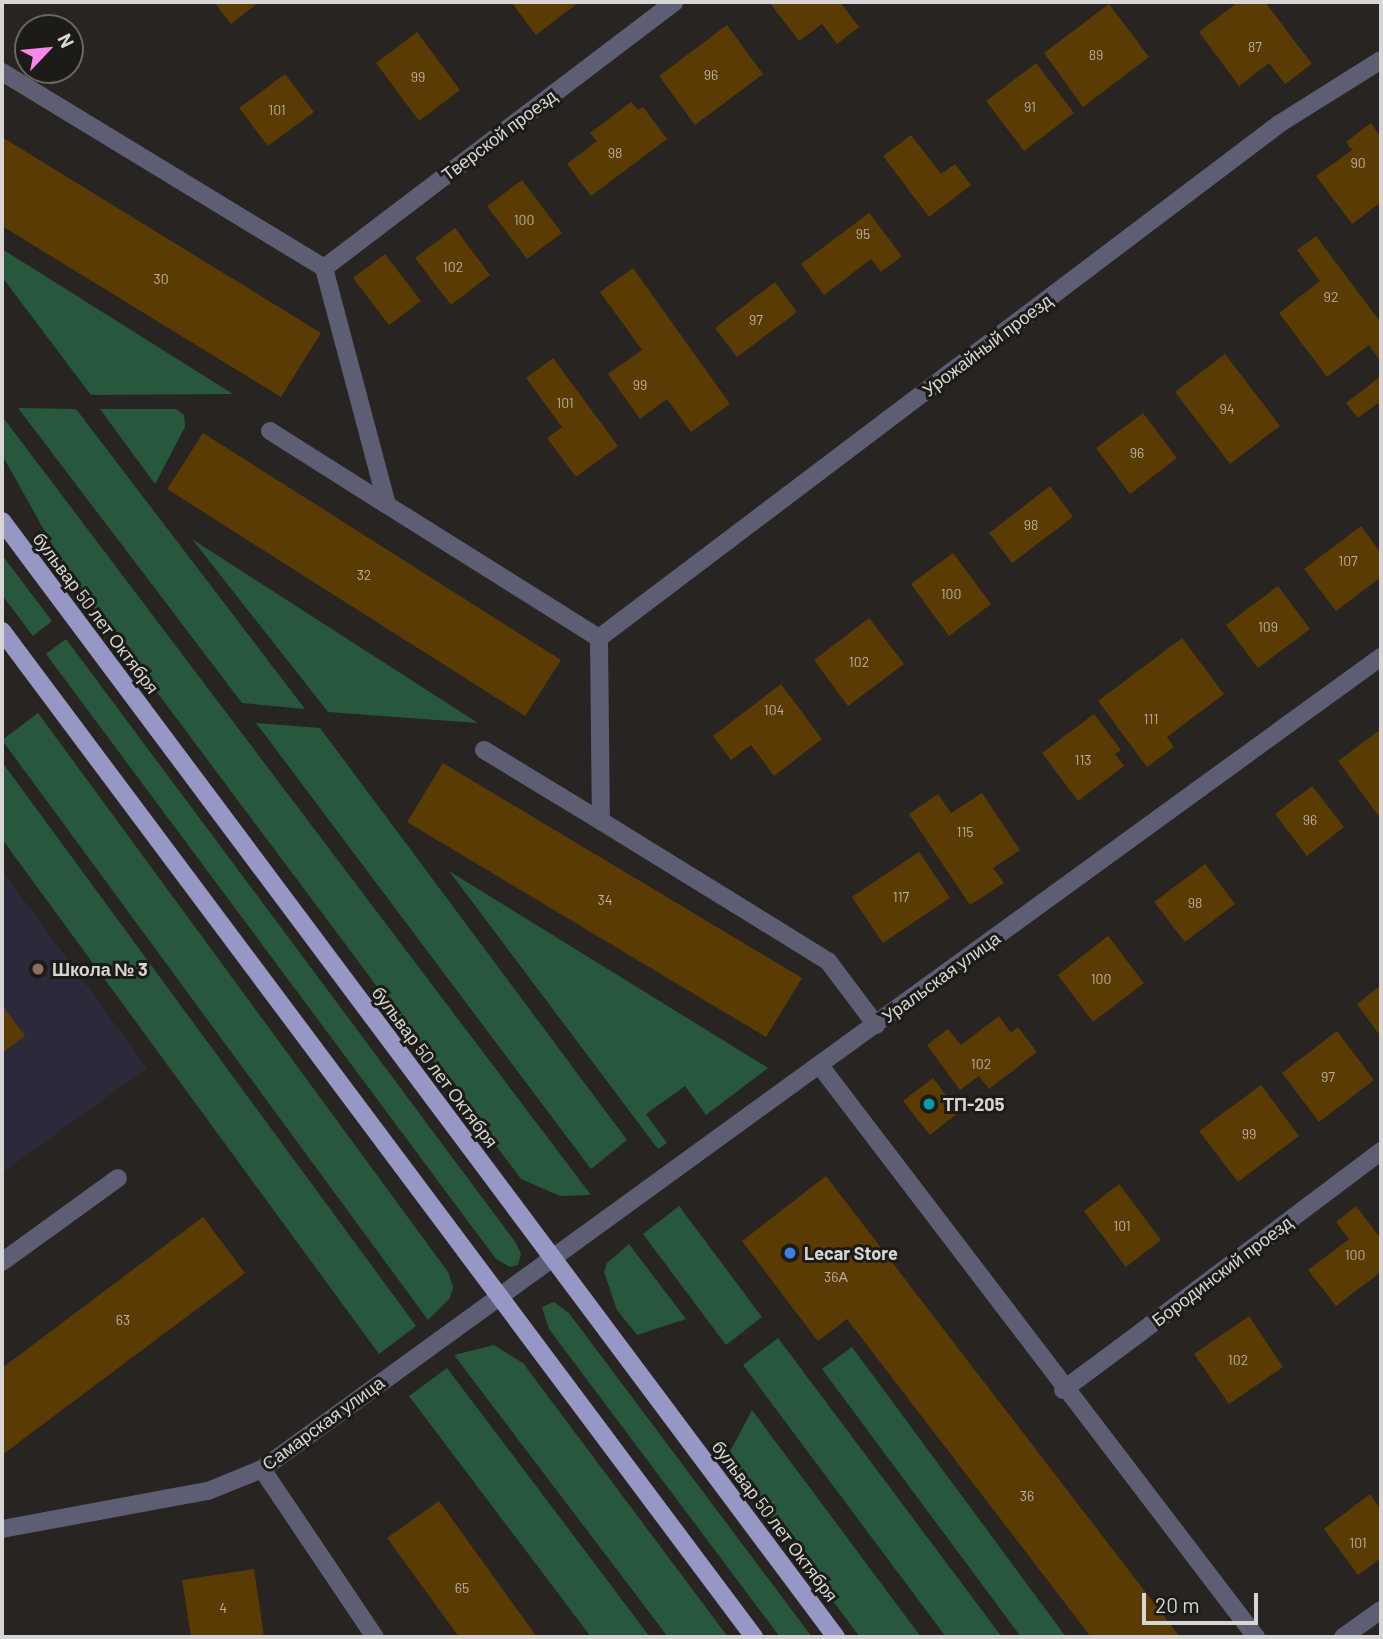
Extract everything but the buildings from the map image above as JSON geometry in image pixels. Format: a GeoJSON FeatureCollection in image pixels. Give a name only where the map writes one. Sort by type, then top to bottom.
{"type":"FeatureCollection","features":[{"type":"Feature","properties":{"kind":"main road","name":"бульвар 50 лет Октября"},"geometry":{"type":"LineString","coordinates":[[2,521],[836,1637]]}},
{"type":"Feature","properties":{"kind":"main road"},"geometry":{"type":"LineString","coordinates":[[2,631],[754,1637]]}},
{"type":"Feature","properties":{"kind":"street","name":"Тверской проезд"},"geometry":{"type":"LineString","coordinates":[[324,268],[674,2]]}},
{"type":"Feature","properties":{"kind":"street","name":"Урожайный проезд"},"geometry":{"type":"LineString","coordinates":[[599,638],[1279,124],[1381,60]]}},
{"type":"Feature","properties":{"kind":"street"},"geometry":{"type":"LineString","coordinates":[[2,72],[324,268],[387,505]]}},
{"type":"Feature","properties":{"kind":"street"},"geometry":{"type":"LineString","coordinates":[[270,430],[599,638],[601,821]]}},
{"type":"Feature","properties":{"kind":"street","name":"Уральская улица"},"geometry":{"type":"LineString","coordinates":[[500,1297],[821,1067],[1381,657]]}},
{"type":"Feature","properties":{"kind":"street"},"geometry":{"type":"LineString","coordinates":[[484,750],[828,961],[876,1025]]}},
{"type":"Feature","properties":{"kind":"street"},"geometry":{"type":"LineString","coordinates":[[821,1067],[1063,1390],[1256,1637]]}},
{"type":"Feature","properties":{"kind":"street","name":"Бородинский проезд"},"geometry":{"type":"LineString","coordinates":[[1063,1390],[1381,1151]]}},
{"type":"Feature","properties":{"kind":"street"},"geometry":{"type":"LineString","coordinates":[[2,1262],[118,1178]]}},
{"type":"Feature","properties":{"kind":"street","name":"Самарская улица"},"geometry":{"type":"LineString","coordinates":[[2,1529],[208,1492],[262,1469],[500,1297]]}},
{"type":"Feature","properties":{"kind":"street"},"geometry":{"type":"LineString","coordinates":[[262,1469],[375,1637]]}},
{"type":"Feature","properties":{"kind":"street"},"geometry":{"type":"LineString","coordinates":[[1343,1637],[1381,1610]]}},
{"type":"Feature","properties":{"kind":"shaded area","name":"Школа № 3"},"geometry":{"type":"Polygon","coordinates":[[[2,870],[147,1068],[2,1173],[2,870]]]}},
{"type":"Feature","properties":{"kind":"green space"},"geometry":{"type":"Polygon","coordinates":[[[2,249],[233,394],[91,395],[2,277],[2,249]]]}},
{"type":"Feature","properties":{"kind":"green space"},"geometry":{"type":"Polygon","coordinates":[[[18,408],[76,409],[305,709],[242,703],[18,408]]]}},
{"type":"Feature","properties":{"kind":"green space"},"geometry":{"type":"Polygon","coordinates":[[[100,409],[176,409],[184,415],[185,427],[155,484],[100,409]]]}},
{"type":"Feature","properties":{"kind":"green space"},"geometry":{"type":"Polygon","coordinates":[[[2,416],[591,1195],[560,1196],[521,1179],[70,576],[2,455],[2,416]]]}},
{"type":"Feature","properties":{"kind":"green space"},"geometry":{"type":"Polygon","coordinates":[[[192,539],[478,723],[328,712],[192,539]]]}},
{"type":"Feature","properties":{"kind":"green space"},"geometry":{"type":"Polygon","coordinates":[[[2,555],[52,621],[33,636],[2,595],[2,555]]]}},
{"type":"Feature","properties":{"kind":"green space"},"geometry":{"type":"Polygon","coordinates":[[[66,639],[516,1243],[521,1254],[518,1265],[510,1267],[496,1259],[46,654],[66,639]]]}},
{"type":"Feature","properties":{"kind":"green space"},"geometry":{"type":"Polygon","coordinates":[[[38,713],[448,1272],[453,1287],[450,1298],[428,1320],[2,740],[38,713]]]}},
{"type":"Feature","properties":{"kind":"green space"},"geometry":{"type":"Polygon","coordinates":[[[256,723],[320,728],[627,1140],[591,1169],[256,723]]]}},
{"type":"Feature","properties":{"kind":"green space"},"geometry":{"type":"Polygon","coordinates":[[[2,762],[416,1326],[379,1354],[2,839],[2,762]]]}},
{"type":"Feature","properties":{"kind":"green space"},"geometry":{"type":"Polygon","coordinates":[[[449,871],[768,1068],[706,1115],[685,1086],[646,1114],[667,1143],[658,1149],[449,871]]]}},
{"type":"Feature","properties":{"kind":"green space"},"geometry":{"type":"Polygon","coordinates":[[[679,1206],[762,1317],[726,1345],[643,1234],[679,1206]]]}},
{"type":"Feature","properties":{"kind":"green space"},"geometry":{"type":"Polygon","coordinates":[[[629,1244],[686,1319],[637,1335],[617,1310],[604,1272],[607,1263],[629,1244]]]}},
{"type":"Feature","properties":{"kind":"green space"},"geometry":{"type":"Polygon","coordinates":[[[554,1302],[569,1313],[812,1637],[780,1637],[549,1329],[542,1307],[554,1302]]]}},
{"type":"Feature","properties":{"kind":"green space"},"geometry":{"type":"Polygon","coordinates":[[[778,1338],[1002,1637],[946,1637],[743,1365],[778,1338]]]}},
{"type":"Feature","properties":{"kind":"green space"},"geometry":{"type":"Polygon","coordinates":[[[494,1345],[523,1363],[728,1637],[668,1637],[454,1355],[494,1345]]]}},
{"type":"Feature","properties":{"kind":"green space"},"geometry":{"type":"Polygon","coordinates":[[[852,1347],[1066,1637],[1021,1637],[822,1369],[852,1347]]]}},
{"type":"Feature","properties":{"kind":"green space"},"geometry":{"type":"Polygon","coordinates":[[[447,1368],[650,1637],[591,1637],[409,1396],[447,1368]]]}},
{"type":"Feature","properties":{"kind":"green space"},"geometry":{"type":"Polygon","coordinates":[[[752,1410],[921,1637],[860,1637],[726,1459],[752,1410]]]}},
{"type":"Feature","properties":{"kind":"place","name":"Школа № 3"},"geometry":{"type":"Point","coordinates":[38,969]}},
{"type":"Feature","properties":{"kind":"place","name":"ТП-205"},"geometry":{"type":"Point","coordinates":[929,1104]}},
{"type":"Feature","properties":{"kind":"place","name":"Lecar Store"},"geometry":{"type":"Point","coordinates":[790,1253]}}]}
